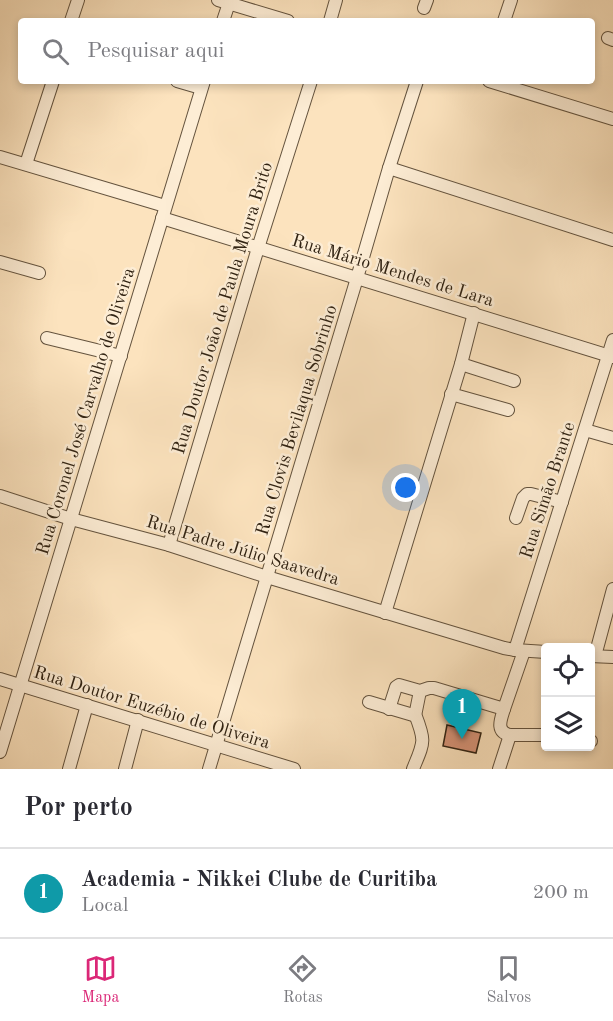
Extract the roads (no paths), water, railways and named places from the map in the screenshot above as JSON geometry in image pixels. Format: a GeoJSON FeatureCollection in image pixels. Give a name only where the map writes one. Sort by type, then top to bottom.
{"type":"FeatureCollection","features":[{"type":"Feature","properties":{"kind":"street"},"geometry":{"type":"LineString","coordinates":[[72,18],[78,0]]}},
{"type":"Feature","properties":{"kind":"street"},"geometry":{"type":"LineString","coordinates":[[331,18],[336,0]]}},
{"type":"Feature","properties":{"kind":"street"},"geometry":{"type":"LineString","coordinates":[[505,18],[511,0]]}},
{"type":"Feature","properties":{"kind":"street"},"geometry":{"type":"LineString","coordinates":[[223,18],[225,1],[279,18]]}},
{"type":"Feature","properties":{"kind":"street"},"geometry":{"type":"LineString","coordinates":[[26,164],[51,84]]}},
{"type":"Feature","properties":{"kind":"street","name":"Rua Doutor João de Paula Moura Brito"},"geometry":{"type":"LineString","coordinates":[[169,545],[310,84]]}},
{"type":"Feature","properties":{"kind":"street","name":"Rua Clovis Bevilaqua Sobrinho"},"geometry":{"type":"LineString","coordinates":[[209,769],[388,168],[416,84]]}},
{"type":"Feature","properties":{"kind":"street"},"geometry":{"type":"LineString","coordinates":[[499,84],[613,119]]}},
{"type":"Feature","properties":{"kind":"street","name":"Rua Coronel José Carvalho de Oliveira"},"geometry":{"type":"LineString","coordinates":[[0,752],[203,85]]}},
{"type":"Feature","properties":{"kind":"street","name":"Rua Mário Mendes de Lara"},"geometry":{"type":"LineString","coordinates":[[0,157],[164,212],[258,248],[611,356]]}},
{"type":"Feature","properties":{"kind":"street"},"geometry":{"type":"LineString","coordinates":[[388,168],[613,240]]}},
{"type":"Feature","properties":{"kind":"street"},"geometry":{"type":"LineString","coordinates":[[0,262],[39,273]]}},
{"type":"Feature","properties":{"kind":"street"},"geometry":{"type":"LineString","coordinates":[[385,612],[461,364],[474,313]]}},
{"type":"Feature","properties":{"kind":"street"},"geometry":{"type":"LineString","coordinates":[[47,338],[121,356]]}},
{"type":"Feature","properties":{"kind":"street","name":"Rua Simão Brante"},"geometry":{"type":"LineString","coordinates":[[504,709],[561,502],[611,356],[613,340]]}},
{"type":"Feature","properties":{"kind":"street"},"geometry":{"type":"LineString","coordinates":[[461,364],[514,381]]}},
{"type":"Feature","properties":{"kind":"street"},"geometry":{"type":"LineString","coordinates":[[451,394],[508,410]]}},
{"type":"Feature","properties":{"kind":"street"},"geometry":{"type":"LineString","coordinates":[[585,430],[613,438]]}},
{"type":"Feature","properties":{"kind":"street"},"geometry":{"type":"LineString","coordinates":[[516,518],[523,498],[527,494],[561,502]]}},
{"type":"Feature","properties":{"kind":"street","name":"Rua Padre Júlio Saavedra"},"geometry":{"type":"LineString","coordinates":[[0,496],[520,651],[541,652]]}},
{"type":"Feature","properties":{"kind":"street"},"geometry":{"type":"LineString","coordinates":[[595,649],[613,589]]}},
{"type":"Feature","properties":{"kind":"street"},"geometry":{"type":"LineString","coordinates":[[595,656],[613,657]]}},
{"type":"Feature","properties":{"kind":"street","name":"Rua Doutor Euzébio de Oliveira"},"geometry":{"type":"LineString","coordinates":[[0,679],[294,769]]}},
{"type":"Feature","properties":{"kind":"street"},"geometry":{"type":"LineString","coordinates":[[389,709],[397,686],[420,691],[434,688],[504,709],[500,725],[504,734],[541,735]]}},
{"type":"Feature","properties":{"kind":"street"},"geometry":{"type":"LineString","coordinates":[[413,769],[423,744],[423,733],[415,714],[420,691]]}},
{"type":"Feature","properties":{"kind":"street"},"geometry":{"type":"LineString","coordinates":[[369,702],[415,714]]}},
{"type":"Feature","properties":{"kind":"street"},"geometry":{"type":"LineString","coordinates":[[69,769],[87,705]]}},
{"type":"Feature","properties":{"kind":"street"},"geometry":{"type":"LineString","coordinates":[[125,769],[138,720]]}},
{"type":"Feature","properties":{"kind":"street"},"geometry":{"type":"LineString","coordinates":[[499,769],[510,735]]}},
{"type":"Feature","properties":{"kind":"place","name":"Academia - Nikkei Clube de Curitiba"},"geometry":{"type":"Point","coordinates":[462,739]}}]}
